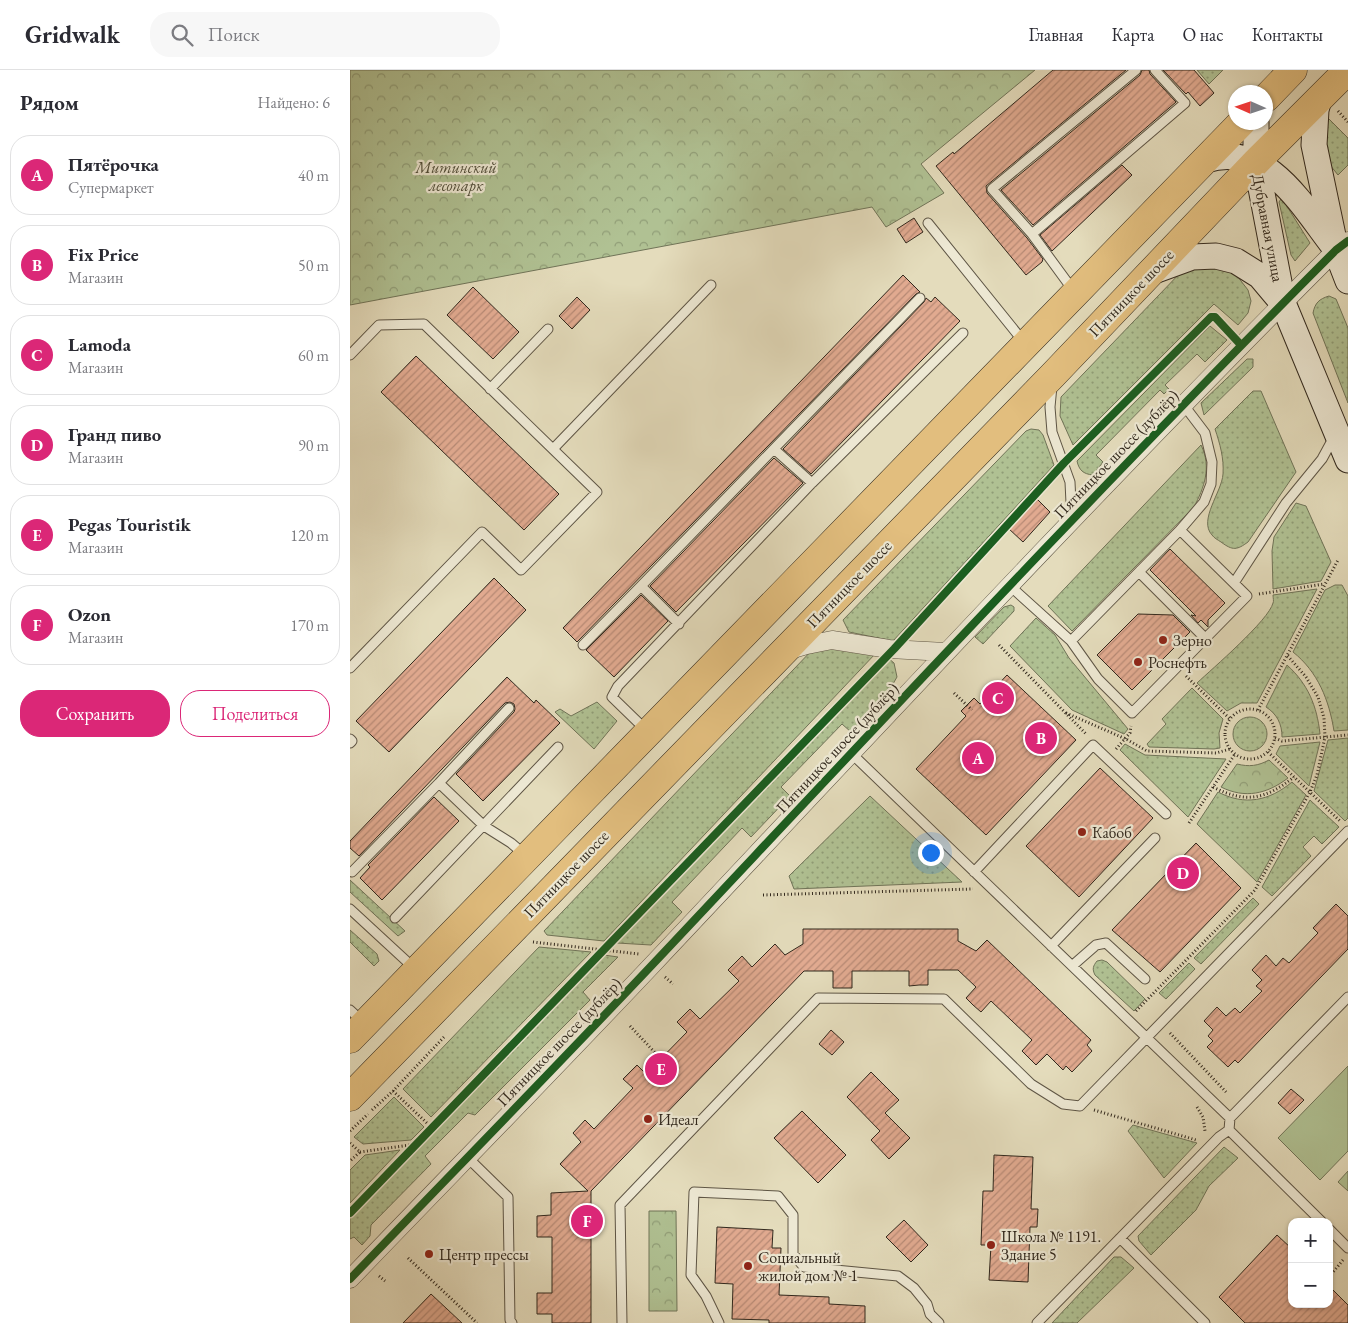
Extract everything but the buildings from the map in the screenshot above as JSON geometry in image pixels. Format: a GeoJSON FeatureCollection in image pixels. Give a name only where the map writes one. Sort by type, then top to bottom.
{"type":"FeatureCollection","features":[{"type":"Feature","properties":{"kind":"main road"},"geometry":{"type":"LineString","coordinates":[[1273,91],[1293,70]]}},
{"type":"Feature","properties":{"kind":"main road","name":"Пятницкое шоссе"},"geometry":{"type":"LineString","coordinates":[[350,1097],[1053,375],[1256,162],[1328,105],[1348,70]]}},
{"type":"Feature","properties":{"kind":"main road","name":"Дубравная улица"},"geometry":{"type":"LineString","coordinates":[[1328,105],[1316,110],[1314,145],[1342,245],[1348,281]]}},
{"type":"Feature","properties":{"kind":"main road"},"geometry":{"type":"LineString","coordinates":[[355,1024],[417,971],[1234,130]]}},
{"type":"Feature","properties":{"kind":"main road","name":"Дубравная улица"},"geometry":{"type":"LineString","coordinates":[[1256,130],[1256,162],[1283,303],[1348,460]]}},
{"type":"Feature","properties":{"kind":"main road","name":"Дубравная улица"},"geometry":{"type":"LineString","coordinates":[[1206,160],[1224,156],[1256,162],[1290,189],[1342,245]]}},
{"type":"Feature","properties":{"kind":"main road"},"geometry":{"type":"LineString","coordinates":[[1151,272],[1192,257],[1216,256],[1236,261],[1260,276],[1283,303]]}},
{"type":"Feature","properties":{"kind":"street","name":"Пятницкое шоссе (дублёр)"},"geometry":{"type":"LineString","coordinates":[[350,1279],[640,978],[1070,522],[1342,245]]}},
{"type":"Feature","properties":{"kind":"street"},"geometry":{"type":"LineString","coordinates":[[780,654],[807,645],[832,640],[888,649],[946,652]]}},
{"type":"Feature","properties":{"kind":"lane"},"geometry":{"type":"LineString","coordinates":[[1076,294],[1032,234],[992,189],[1136,70]]}},
{"type":"Feature","properties":{"kind":"lane"},"geometry":{"type":"LineString","coordinates":[[1032,234],[1185,103],[1155,70]]}},
{"type":"Feature","properties":{"kind":"lane"},"geometry":{"type":"LineString","coordinates":[[928,223],[1026,346]]}},
{"type":"Feature","properties":{"kind":"lane"},"geometry":{"type":"LineString","coordinates":[[553,449],[711,286]]}},
{"type":"Feature","properties":{"kind":"lane"},"geometry":{"type":"LineString","coordinates":[[583,645],[920,298]]}},
{"type":"Feature","properties":{"kind":"lane"},"geometry":{"type":"LineString","coordinates":[[350,355],[379,325],[424,324],[597,492],[521,570],[482,532],[350,668]]}},
{"type":"Feature","properties":{"kind":"lane"},"geometry":{"type":"LineString","coordinates":[[490,389],[548,329]]}},
{"type":"Feature","properties":{"kind":"lane"},"geometry":{"type":"LineString","coordinates":[[649,733],[612,697],[618,686],[812,483],[963,333]]}},
{"type":"Feature","properties":{"kind":"lane"},"geometry":{"type":"LineString","coordinates":[[1053,375],[1050,407],[1052,432],[1070,482],[1072,503],[1070,522]]}},
{"type":"Feature","properties":{"kind":"lane"},"geometry":{"type":"LineString","coordinates":[[1071,641],[1180,530],[1204,502],[1211,484],[1212,462],[1205,433],[1184,404]]}},
{"type":"Feature","properties":{"kind":"lane"},"geometry":{"type":"LineString","coordinates":[[1234,583],[1286,503],[1322,459],[1336,433]]}},
{"type":"Feature","properties":{"kind":"lane"},"geometry":{"type":"LineString","coordinates":[[774,449],[812,483]]}},
{"type":"Feature","properties":{"kind":"lane"},"geometry":{"type":"LineString","coordinates":[[1009,586],[1071,641],[1098,679],[1132,713],[1247,596],[1180,530]]}},
{"type":"Feature","properties":{"kind":"lane"},"geometry":{"type":"LineString","coordinates":[[1139,572],[1205,638]]}},
{"type":"Feature","properties":{"kind":"lane"},"geometry":{"type":"LineString","coordinates":[[641,586],[679,624]]}},
{"type":"Feature","properties":{"kind":"lane"},"geometry":{"type":"LineString","coordinates":[[352,872],[509,708]]}},
{"type":"Feature","properties":{"kind":"lane"},"geometry":{"type":"LineString","coordinates":[[350,739],[352,741],[350,743]]}},
{"type":"Feature","properties":{"kind":"lane"},"geometry":{"type":"LineString","coordinates":[[974,872],[1093,745],[1166,814]]}},
{"type":"Feature","properties":{"kind":"lane"},"geometry":{"type":"LineString","coordinates":[[395,918],[558,747]]}},
{"type":"Feature","properties":{"kind":"lane"},"geometry":{"type":"LineString","coordinates":[[851,753],[1230,1118]]}},
{"type":"Feature","properties":{"kind":"lane"},"geometry":{"type":"LineString","coordinates":[[439,783],[484,826],[511,843],[528,857]]}},
{"type":"Feature","properties":{"kind":"lane"},"geometry":{"type":"LineString","coordinates":[[622,1323],[620,1205],[818,998],[944,999],[1031,1084],[1063,1104],[1080,1106],[1145,1037],[1348,831]]}},
{"type":"Feature","properties":{"kind":"lane"},"geometry":{"type":"LineString","coordinates":[[1051,946],[1155,838]]}},
{"type":"Feature","properties":{"kind":"lane"},"geometry":{"type":"LineString","coordinates":[[350,909],[417,971]]}},
{"type":"Feature","properties":{"kind":"lane"},"geometry":{"type":"LineString","coordinates":[[1072,966],[1096,946],[1106,943],[1145,979]]}},
{"type":"Feature","properties":{"kind":"lane"},"geometry":{"type":"LineString","coordinates":[[1229,1130],[1230,1118],[1348,997]]}},
{"type":"Feature","properties":{"kind":"lane"},"geometry":{"type":"LineString","coordinates":[[1229,1130],[1318,1218]]}},
{"type":"Feature","properties":{"kind":"lane"},"geometry":{"type":"LineString","coordinates":[[1037,1323],[1219,1137],[1229,1130]]}},
{"type":"Feature","properties":{"kind":"lane"},"geometry":{"type":"LineString","coordinates":[[467,1157],[508,1197],[510,1322]]}},
{"type":"Feature","properties":{"kind":"lane"},"geometry":{"type":"LineString","coordinates":[[719,1323],[706,1296],[691,1275],[694,1192],[778,1196],[793,1214],[793,1254],[804,1267],[898,1276],[914,1288],[927,1304],[930,1319],[939,1323]]}},
{"type":"Feature","properties":{"kind":"lane"},"geometry":{"type":"LineString","coordinates":[[1333,1233],[1348,1248]]}},
{"type":"Feature","properties":{"kind":"lane"},"geometry":{"type":"LineString","coordinates":[[1120,1238],[1205,1323]]}},
{"type":"Feature","properties":{"kind":"path"},"geometry":{"type":"LineString","coordinates":[[1328,105],[1348,122]]}},
{"type":"Feature","properties":{"kind":"path"},"geometry":{"type":"LineString","coordinates":[[1328,105],[1336,120],[1348,132]]}},
{"type":"Feature","properties":{"kind":"path"},"geometry":{"type":"LineString","coordinates":[[1258,710],[1338,560]]}},
{"type":"Feature","properties":{"kind":"path"},"geometry":{"type":"LineString","coordinates":[[1247,596],[1325,584]]}},
{"type":"Feature","properties":{"kind":"path"},"geometry":{"type":"LineString","coordinates":[[999,645],[1084,730],[1093,745]]}},
{"type":"Feature","properties":{"kind":"path"},"geometry":{"type":"LineString","coordinates":[[1128,1020],[1255,890],[1310,792],[1317,775],[1325,737],[1324,718],[1318,697],[1306,677],[1287,655]]}},
{"type":"Feature","properties":{"kind":"path"},"geometry":{"type":"LineString","coordinates":[[1177,667],[1230,719]]}},
{"type":"Feature","properties":{"kind":"path"},"geometry":{"type":"LineString","coordinates":[[954,693],[972,710]]}},
{"type":"Feature","properties":{"kind":"path"},"geometry":{"type":"LineString","coordinates":[[1242,710],[1258,710],[1264,712],[1272,721],[1276,732],[1273,746],[1268,752],[1258,758],[1240,757],[1230,749],[1225,738],[1225,731],[1230,719],[1242,710]]}},
{"type":"Feature","properties":{"kind":"path"},"geometry":{"type":"LineString","coordinates":[[1066,713],[1147,750],[1216,753],[1230,749]]}},
{"type":"Feature","properties":{"kind":"path"},"geometry":{"type":"LineString","coordinates":[[1117,748],[1130,733]]}},
{"type":"Feature","properties":{"kind":"path"},"geometry":{"type":"LineString","coordinates":[[1275,738],[1282,741],[1348,735]]}},
{"type":"Feature","properties":{"kind":"path"},"geometry":{"type":"LineString","coordinates":[[1268,752],[1342,823]]}},
{"type":"Feature","properties":{"kind":"path"},"geometry":{"type":"LineString","coordinates":[[1189,823],[1235,754]]}},
{"type":"Feature","properties":{"kind":"path"},"geometry":{"type":"LineString","coordinates":[[1213,787],[1224,793],[1240,797],[1258,797],[1275,791],[1294,777]]}},
{"type":"Feature","properties":{"kind":"path"},"geometry":{"type":"LineString","coordinates":[[763,895],[976,889],[969,882]]}},
{"type":"Feature","properties":{"kind":"path"},"geometry":{"type":"LineString","coordinates":[[526,949],[533,942],[640,954]]}},
{"type":"Feature","properties":{"kind":"path"},"geometry":{"type":"LineString","coordinates":[[598,957],[612,943]]}},
{"type":"Feature","properties":{"kind":"path"},"geometry":{"type":"LineString","coordinates":[[1160,1023],[1240,1107]]}},
{"type":"Feature","properties":{"kind":"path"},"geometry":{"type":"LineString","coordinates":[[630,1026],[660,1056],[652,1063]]}},
{"type":"Feature","properties":{"kind":"path"},"geometry":{"type":"LineString","coordinates":[[350,1131],[393,1091],[446,1034]]}},
{"type":"Feature","properties":{"kind":"path"},"geometry":{"type":"LineString","coordinates":[[393,1091],[429,1126]]}},
{"type":"Feature","properties":{"kind":"path"},"geometry":{"type":"LineString","coordinates":[[1196,1105],[1206,1128],[1204,1136]]}},
{"type":"Feature","properties":{"kind":"path"},"geometry":{"type":"LineString","coordinates":[[1080,1106],[1201,1142]]}},
{"type":"Feature","properties":{"kind":"path"},"geometry":{"type":"LineString","coordinates":[[350,1162],[360,1152],[409,1149],[438,1121]]}},
{"type":"Feature","properties":{"kind":"path"},"geometry":{"type":"LineString","coordinates":[[350,1143],[360,1152]]}},
{"type":"Feature","properties":{"kind":"path"},"geometry":{"type":"LineString","coordinates":[[408,1258],[477,1323]]}},
{"type":"Feature","properties":{"kind":"path"},"geometry":{"type":"LineString","coordinates":[[1333,1272],[1344,1259]]}},
{"type":"Feature","properties":{"kind":"green space","name":"Митинский лесопарк"},"geometry":{"type":"Polygon","coordinates":[[[350,70],[1035,70],[921,164],[944,193],[886,227],[872,207],[350,305],[350,70]]]}},
{"type":"Feature","properties":{"kind":"green space"},"geometry":{"type":"Polygon","coordinates":[[[1197,70],[1223,70],[1209,84],[1197,70]]]}},
{"type":"Feature","properties":{"kind":"green space"},"geometry":{"type":"Polygon","coordinates":[[[1329,119],[1348,138],[1348,165],[1338,175],[1326,160],[1325,128],[1329,119]]]}},
{"type":"Feature","properties":{"kind":"green space"},"geometry":{"type":"Polygon","coordinates":[[[1281,199],[1310,243],[1295,261],[1291,255],[1279,202],[1281,199]]]}},
{"type":"Feature","properties":{"kind":"green space"},"geometry":{"type":"Polygon","coordinates":[[[1203,263],[1234,272],[1248,290],[1251,301],[1248,313],[1238,325],[1214,304],[1073,445],[1060,416],[1061,397],[1182,271],[1203,263]]]}},
{"type":"Feature","properties":{"kind":"green space"},"geometry":{"type":"Polygon","coordinates":[[[1329,296],[1336,299],[1348,328],[1348,403],[1313,313],[1318,302],[1329,296]]]}},
{"type":"Feature","properties":{"kind":"green space"},"geometry":{"type":"Polygon","coordinates":[[[1210,326],[1227,340],[1205,362],[1197,354],[1165,385],[1169,389],[1164,394],[1160,390],[1096,455],[1103,462],[1093,475],[1082,471],[1077,461],[1210,326]]]}},
{"type":"Feature","properties":{"kind":"green space"},"geometry":{"type":"Polygon","coordinates":[[[1247,359],[1253,359],[1253,367],[1204,415],[1201,403],[1247,359]]]}},
{"type":"Feature","properties":{"kind":"green space"},"geometry":{"type":"Polygon","coordinates":[[[1253,391],[1261,391],[1296,472],[1248,542],[1241,547],[1232,548],[1215,538],[1208,529],[1209,514],[1223,474],[1223,462],[1215,429],[1253,391]]]}},
{"type":"Feature","properties":{"kind":"green space"},"geometry":{"type":"Polygon","coordinates":[[[1031,429],[1039,430],[1043,435],[1054,465],[893,641],[849,632],[843,620],[1026,431],[1031,429]]]}},
{"type":"Feature","properties":{"kind":"green space"},"geometry":{"type":"Polygon","coordinates":[[[1201,445],[1206,461],[1206,469],[1204,485],[1194,507],[1072,631],[1048,606],[1201,445]]]}},
{"type":"Feature","properties":{"kind":"green space"},"geometry":{"type":"Polygon","coordinates":[[[1296,503],[1306,506],[1331,562],[1321,581],[1273,589],[1272,551],[1274,537],[1296,503]]]}},
{"type":"Feature","properties":{"kind":"green space"},"geometry":{"type":"Polygon","coordinates":[[[1335,585],[1342,585],[1348,596],[1348,730],[1334,731],[1329,708],[1321,687],[1309,668],[1293,652],[1325,590],[1335,585]]]}},
{"type":"Feature","properties":{"kind":"green space"},"geometry":{"type":"Polygon","coordinates":[[[1317,589],[1257,703],[1241,703],[1227,711],[1197,683],[1262,621],[1273,603],[1273,595],[1317,589]]]}},
{"type":"Feature","properties":{"kind":"green space"},"geometry":{"type":"Polygon","coordinates":[[[1011,605],[1014,607],[1014,611],[983,644],[975,637],[1004,607],[1011,605]]]}},
{"type":"Feature","properties":{"kind":"green space"},"geometry":{"type":"Polygon","coordinates":[[[1036,618],[1055,635],[1069,658],[1128,729],[1124,734],[1072,710],[1010,646],[1036,618]]]}},
{"type":"Feature","properties":{"kind":"green space"},"geometry":{"type":"Polygon","coordinates":[[[831,644],[876,653],[604,941],[547,935],[544,931],[814,648],[831,644]]]}},
{"type":"Feature","properties":{"kind":"green space"},"geometry":{"type":"Polygon","coordinates":[[[888,658],[894,663],[897,677],[890,689],[851,732],[842,724],[781,787],[790,796],[751,837],[742,828],[672,902],[682,912],[651,945],[617,943],[888,658]]]}},
{"type":"Feature","properties":{"kind":"green space"},"geometry":{"type":"Polygon","coordinates":[[[1287,665],[1301,680],[1310,696],[1317,714],[1320,734],[1282,737],[1278,720],[1266,707],[1287,665]]]}},
{"type":"Feature","properties":{"kind":"green space"},"geometry":{"type":"Polygon","coordinates":[[[1192,688],[1223,719],[1219,733],[1220,748],[1149,747],[1147,744],[1166,724],[1162,719],[1192,688]]]}},
{"type":"Feature","properties":{"kind":"green space"},"geometry":{"type":"Polygon","coordinates":[[[597,702],[617,721],[594,749],[555,712],[560,709],[571,716],[597,702]]]}},
{"type":"Feature","properties":{"kind":"green space"},"geometry":{"type":"Polygon","coordinates":[[[1250,717],[1257,718],[1262,722],[1266,727],[1266,741],[1262,746],[1257,750],[1250,751],[1243,750],[1238,746],[1234,741],[1233,734],[1234,727],[1238,722],[1243,718],[1250,717]]]}},
{"type":"Feature","properties":{"kind":"green space"},"geometry":{"type":"Polygon","coordinates":[[[1348,738],[1348,818],[1345,821],[1314,791],[1328,740],[1348,738]]]}},
{"type":"Feature","properties":{"kind":"green space"},"geometry":{"type":"Polygon","coordinates":[[[1320,742],[1309,786],[1276,754],[1280,746],[1320,742]]]}},
{"type":"Feature","properties":{"kind":"green space"},"geometry":{"type":"Polygon","coordinates":[[[1125,744],[1145,755],[1226,759],[1188,817],[1120,750],[1125,744]]]}},
{"type":"Feature","properties":{"kind":"green space"},"geometry":{"type":"Polygon","coordinates":[[[1269,760],[1288,778],[1272,788],[1256,793],[1239,793],[1221,787],[1237,764],[1261,764],[1269,760]]]}},
{"type":"Feature","properties":{"kind":"green space"},"geometry":{"type":"Polygon","coordinates":[[[1292,782],[1306,795],[1257,882],[1197,824],[1218,792],[1238,799],[1256,799],[1275,794],[1292,782]]]}},
{"type":"Feature","properties":{"kind":"green space"},"geometry":{"type":"Polygon","coordinates":[[[870,796],[962,882],[794,889],[789,876],[870,796]]]}},
{"type":"Feature","properties":{"kind":"green space"},"geometry":{"type":"Polygon","coordinates":[[[1310,800],[1339,827],[1322,844],[1314,836],[1303,847],[1311,856],[1272,896],[1262,887],[1310,800]]]}},
{"type":"Feature","properties":{"kind":"green space"},"geometry":{"type":"Polygon","coordinates":[[[350,880],[405,931],[398,936],[350,892],[350,880]]]}},
{"type":"Feature","properties":{"kind":"green space"},"geometry":{"type":"Polygon","coordinates":[[[1253,898],[1259,904],[1201,964],[1194,958],[1253,898]]]}},
{"type":"Feature","properties":{"kind":"green space"},"geometry":{"type":"Polygon","coordinates":[[[350,930],[377,954],[379,961],[374,966],[350,942],[350,930]]]}},
{"type":"Feature","properties":{"kind":"green space"},"geometry":{"type":"Polygon","coordinates":[[[539,947],[591,952],[431,1117],[403,1089],[539,947]]]}},
{"type":"Feature","properties":{"kind":"green space"},"geometry":{"type":"Polygon","coordinates":[[[604,955],[618,957],[583,992],[590,1000],[475,1115],[468,1113],[425,1156],[431,1164],[371,1225],[370,1236],[362,1245],[354,1237],[350,1239],[350,1217],[604,955]]]}},
{"type":"Feature","properties":{"kind":"green space"},"geometry":{"type":"Polygon","coordinates":[[[1097,961],[1107,962],[1145,999],[1134,1011],[1095,975],[1093,971],[1094,966],[1097,961]]]}},
{"type":"Feature","properties":{"kind":"green space"},"geometry":{"type":"Polygon","coordinates":[[[1189,963],[1195,969],[1166,999],[1159,993],[1189,963]]]}},
{"type":"Feature","properties":{"kind":"green space"},"geometry":{"type":"Polygon","coordinates":[[[1348,1066],[1348,1151],[1320,1180],[1278,1138],[1348,1066]]]}},
{"type":"Feature","properties":{"kind":"green space"},"geometry":{"type":"Polygon","coordinates":[[[394,1097],[424,1127],[411,1140],[363,1144],[354,1137],[394,1097]]]}},
{"type":"Feature","properties":{"kind":"green space"},"geometry":{"type":"Polygon","coordinates":[[[1133,1125],[1197,1143],[1164,1178],[1128,1131],[1133,1125]]]}},
{"type":"Feature","properties":{"kind":"green space"},"geometry":{"type":"Polygon","coordinates":[[[1224,1147],[1238,1158],[1209,1186],[1196,1210],[1151,1255],[1139,1241],[1138,1236],[1224,1147]]]}},
{"type":"Feature","properties":{"kind":"green space"},"geometry":{"type":"Polygon","coordinates":[[[400,1150],[350,1203],[350,1170],[365,1155],[400,1150]]]}},
{"type":"Feature","properties":{"kind":"green space"},"geometry":{"type":"Polygon","coordinates":[[[1348,1171],[1348,1191],[1338,1182],[1348,1171]]]}},
{"type":"Feature","properties":{"kind":"green space"},"geometry":{"type":"Polygon","coordinates":[[[649,1211],[676,1211],[677,1311],[649,1311],[649,1211]]]}},
{"type":"Feature","properties":{"kind":"green space"},"geometry":{"type":"Polygon","coordinates":[[[1114,1257],[1121,1257],[1134,1268],[1077,1323],[1052,1323],[1114,1257]]]}},
{"type":"Feature","properties":{"kind":"cycle path"},"geometry":{"type":"LineString","coordinates":[[350,1279],[615,1004],[1077,515],[1336,250],[1348,241]]}},
{"type":"Feature","properties":{"kind":"cycle path"},"geometry":{"type":"LineString","coordinates":[[350,1213],[894,649],[1064,463],[1211,317],[1215,317],[1241,345]]}},
{"type":"Feature","properties":{"kind":"place","name":"Зерно"},"geometry":{"type":"Point","coordinates":[1163,640]}},
{"type":"Feature","properties":{"kind":"place","name":"Роснефть"},"geometry":{"type":"Point","coordinates":[1138,662]}},
{"type":"Feature","properties":{"kind":"place","name":"Lamoda"},"geometry":{"type":"Point","coordinates":[998,698]}},
{"type":"Feature","properties":{"kind":"place","name":"Fix Price"},"geometry":{"type":"Point","coordinates":[1041,738]}},
{"type":"Feature","properties":{"kind":"place","name":"Пятёрочка"},"geometry":{"type":"Point","coordinates":[978,758]}},
{"type":"Feature","properties":{"kind":"place","name":"Кабоб"},"geometry":{"type":"Point","coordinates":[1082,832]}},
{"type":"Feature","properties":{"kind":"place","name":"Гранд пиво"},"geometry":{"type":"Point","coordinates":[1183,873]}},
{"type":"Feature","properties":{"kind":"place","name":"Pegas Touristik"},"geometry":{"type":"Point","coordinates":[661,1069]}},
{"type":"Feature","properties":{"kind":"place","name":"Идеал"},"geometry":{"type":"Point","coordinates":[648,1119]}},
{"type":"Feature","properties":{"kind":"place","name":"Ozon"},"geometry":{"type":"Point","coordinates":[587,1221]}},
{"type":"Feature","properties":{"kind":"place","name":"Школа № 1191. Здание 5"},"geometry":{"type":"Point","coordinates":[991,1245]}},
{"type":"Feature","properties":{"kind":"place","name":"Центр прессы"},"geometry":{"type":"Point","coordinates":[429,1254]}},
{"type":"Feature","properties":{"kind":"place","name":"Социальный жилой дом № 1"},"geometry":{"type":"Point","coordinates":[748,1266]}}]}
